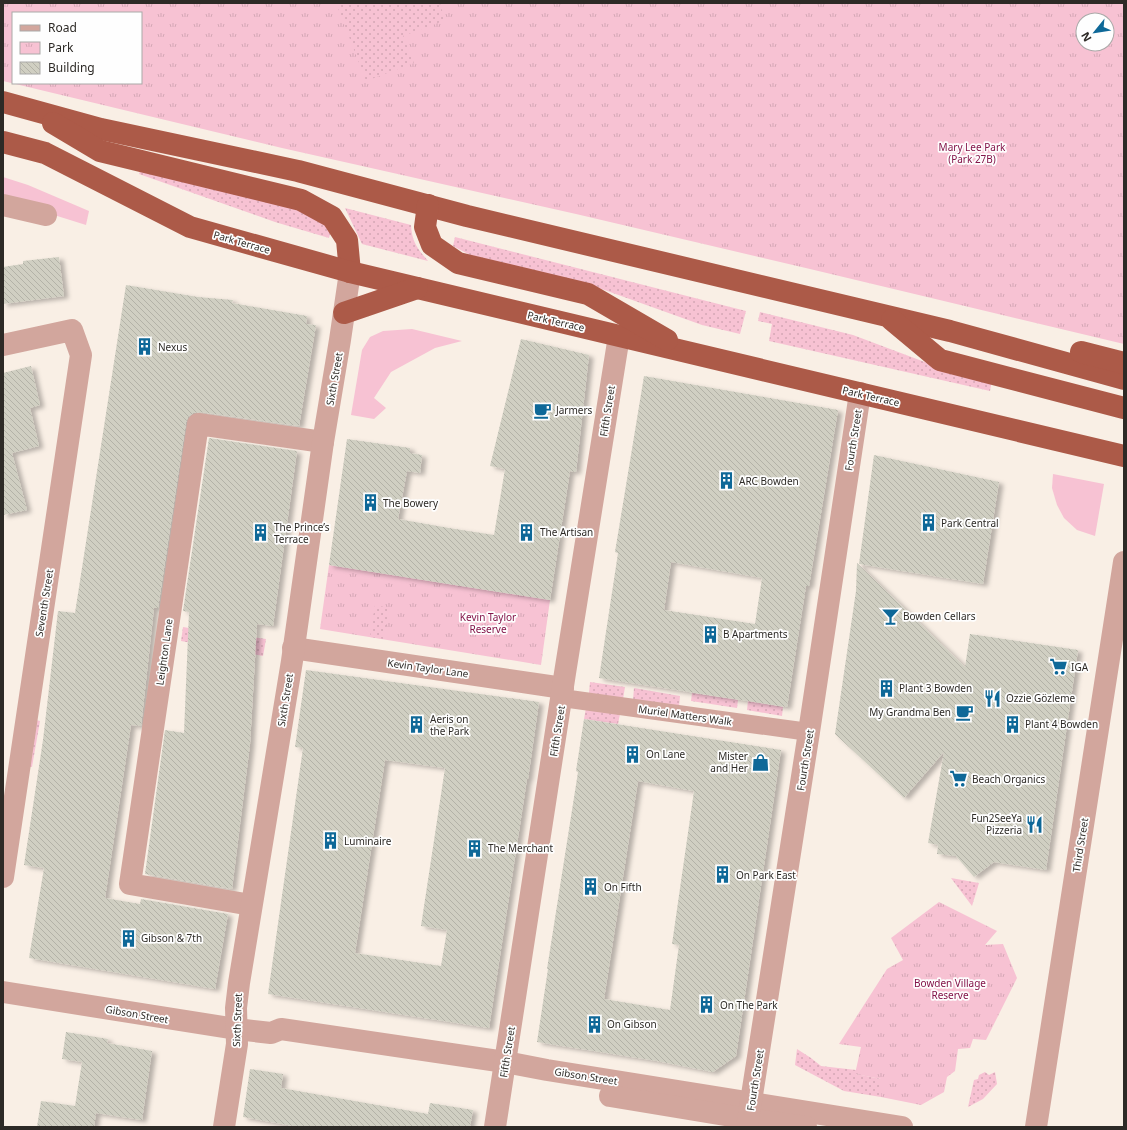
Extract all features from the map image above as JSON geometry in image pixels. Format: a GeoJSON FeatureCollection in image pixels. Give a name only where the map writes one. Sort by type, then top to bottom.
{"type":"FeatureCollection","features":[{"type":"Feature","properties":{"kind":"highway"},"geometry":{"type":"LineString","coordinates":[[3,102],[101,129],[298,171],[467,216],[950,331],[1124,379]]}},
{"type":"Feature","properties":{"kind":"highway"},"geometry":{"type":"LineString","coordinates":[[29,110],[100,151],[301,200],[332,217],[347,240],[350,272]]}},
{"type":"Feature","properties":{"kind":"highway","name":"Park Terrace"},"geometry":{"type":"LineString","coordinates":[[3,142],[45,153],[190,227],[350,272],[1124,456]]}},
{"type":"Feature","properties":{"kind":"highway"},"geometry":{"type":"LineString","coordinates":[[428,205],[425,227],[432,246],[458,263],[588,294],[687,352]]}},
{"type":"Feature","properties":{"kind":"highway"},"geometry":{"type":"LineString","coordinates":[[344,313],[417,288]]}},
{"type":"Feature","properties":{"kind":"highway"},"geometry":{"type":"LineString","coordinates":[[888,317],[940,360],[1124,408]]}},
{"type":"Feature","properties":{"kind":"highway"},"geometry":{"type":"LineString","coordinates":[[950,331],[1020,338],[1124,363]]}},
{"type":"Feature","properties":{"kind":"street"},"geometry":{"type":"LineString","coordinates":[[3,205],[46,215]]}},
{"type":"Feature","properties":{"kind":"street","name":"Sixth Street"},"geometry":{"type":"LineString","coordinates":[[224,1127],[237,1044],[236,1008],[239,983],[293,648],[323,442],[350,272]]}},
{"type":"Feature","properties":{"kind":"street","name":"Seventh Street"},"geometry":{"type":"LineString","coordinates":[[3,345],[72,330],[81,355],[3,878]]}},
{"type":"Feature","properties":{"kind":"street","name":"Fifth Street"},"geometry":{"type":"LineString","coordinates":[[495,1127],[619,336]]}},
{"type":"Feature","properties":{"kind":"street","name":"Fourth Street"},"geometry":{"type":"LineString","coordinates":[[749,1116],[860,393]]}},
{"type":"Feature","properties":{"kind":"street","name":"Leighton Lane"},"geometry":{"type":"LineString","coordinates":[[251,905],[130,884],[198,424],[323,442]]}},
{"type":"Feature","properties":{"kind":"street","name":"Third Street"},"geometry":{"type":"LineString","coordinates":[[1036,1127],[1124,562]]}},
{"type":"Feature","properties":{"kind":"street","name":"Kevin Taylor Lane"},"geometry":{"type":"LineString","coordinates":[[293,648],[563,693]]}},
{"type":"Feature","properties":{"kind":"street","name":"Muriel Matters Walk"},"geometry":{"type":"LineString","coordinates":[[563,693],[809,732]]}},
{"type":"Feature","properties":{"kind":"street","name":"Gibson Street"},"geometry":{"type":"LineString","coordinates":[[3,992],[271,1034],[282,1044],[503,1070],[806,1127]]}},
{"type":"Feature","properties":{"kind":"street","name":"Gibson Street"},"geometry":{"type":"LineString","coordinates":[[749,1116],[902,1127]]}},
{"type":"Feature","properties":{"kind":"green space","name":"Mary Lee Park (Park 27B)"},"geometry":{"type":"Polygon","coordinates":[[[3,3],[1124,3],[1124,344],[576,214],[282,148],[15,84],[142,84],[142,12],[12,12],[12,83],[3,81],[3,3]]]}},
{"type":"Feature","properties":{"kind":"green space"},"geometry":{"type":"Polygon","coordinates":[[[336,3],[439,3],[446,20],[403,36],[414,63],[366,81],[336,3]]]}},
{"type":"Feature","properties":{"kind":"green space"},"geometry":{"type":"Polygon","coordinates":[[[141,168],[307,209],[332,227],[329,238],[275,222],[139,174],[141,168]]]}},
{"type":"Feature","properties":{"kind":"green space"},"geometry":{"type":"Polygon","coordinates":[[[3,177],[28,185],[89,211],[86,225],[3,199],[3,177]]]}},
{"type":"Feature","properties":{"kind":"green space"},"geometry":{"type":"Polygon","coordinates":[[[345,208],[411,225],[416,244],[428,261],[362,244],[345,208]]]}},
{"type":"Feature","properties":{"kind":"green space"},"geometry":{"type":"Polygon","coordinates":[[[455,237],[746,311],[740,334],[702,325],[585,283],[470,255],[453,246],[455,237]]]}},
{"type":"Feature","properties":{"kind":"green space"},"geometry":{"type":"Polygon","coordinates":[[[760,312],[853,335],[930,364],[992,380],[990,391],[769,341],[772,324],[758,321],[760,312]]]}},
{"type":"Feature","properties":{"kind":"green space"},"geometry":{"type":"Polygon","coordinates":[[[412,329],[462,341],[435,348],[391,372],[374,398],[386,408],[374,419],[351,415],[362,350],[370,337],[383,331],[412,329]]]}},
{"type":"Feature","properties":{"kind":"green space"},"geometry":{"type":"Polygon","coordinates":[[[1053,474],[1104,484],[1095,536],[1077,530],[1064,518],[1057,505],[1052,488],[1053,474]]]}},
{"type":"Feature","properties":{"kind":"green space","name":"Kevin Taylor Reserve"},"geometry":{"type":"Polygon","coordinates":[[[329,565],[550,600],[541,665],[320,629],[329,565]]]}},
{"type":"Feature","properties":{"kind":"green space"},"geometry":{"type":"Polygon","coordinates":[[[375,605],[389,608],[384,639],[370,637],[375,605]]]}},
{"type":"Feature","properties":{"kind":"green space"},"geometry":{"type":"Polygon","coordinates":[[[183,627],[266,639],[263,656],[181,641],[183,627]]]}},
{"type":"Feature","properties":{"kind":"green space"},"geometry":{"type":"Polygon","coordinates":[[[590,682],[625,687],[623,699],[589,693],[590,682]]]}},
{"type":"Feature","properties":{"kind":"green space"},"geometry":{"type":"Polygon","coordinates":[[[634,688],[680,696],[679,707],[633,700],[634,688]]]}},
{"type":"Feature","properties":{"kind":"green space"},"geometry":{"type":"Polygon","coordinates":[[[692,693],[738,700],[737,708],[691,701],[692,693]]]}},
{"type":"Feature","properties":{"kind":"green space"},"geometry":{"type":"Polygon","coordinates":[[[748,701],[783,707],[782,716],[747,710],[748,701]]]}},
{"type":"Feature","properties":{"kind":"green space"},"geometry":{"type":"Polygon","coordinates":[[[586,708],[620,714],[618,724],[584,719],[586,708]]]}},
{"type":"Feature","properties":{"kind":"green space"},"geometry":{"type":"Polygon","coordinates":[[[32,719],[40,721],[32,767],[24,766],[32,719]]]}},
{"type":"Feature","properties":{"kind":"green space"},"geometry":{"type":"Polygon","coordinates":[[[951,878],[979,883],[972,906],[951,878]]]}},
{"type":"Feature","properties":{"kind":"green space","name":"Bowden Village Reserve"},"geometry":{"type":"Polygon","coordinates":[[[939,902],[997,931],[985,945],[1003,944],[1017,978],[986,1040],[973,1039],[970,1048],[958,1049],[955,1071],[947,1077],[944,1092],[921,1105],[881,1097],[881,1079],[855,1074],[861,1047],[839,1044],[887,969],[903,960],[891,938],[939,902]]]}},
{"type":"Feature","properties":{"kind":"green space"},"geometry":{"type":"Polygon","coordinates":[[[797,1049],[821,1066],[856,1070],[856,1074],[881,1079],[881,1097],[844,1091],[795,1065],[797,1049]]]}},
{"type":"Feature","properties":{"kind":"green space"},"geometry":{"type":"Polygon","coordinates":[[[985,1072],[989,1075],[995,1072],[997,1084],[983,1099],[968,1107],[974,1080],[978,1079],[979,1075],[985,1072]]]}},
{"type":"Feature","properties":{"kind":"building"},"geometry":{"type":"Polygon","coordinates":[[[59,257],[64,296],[3,304],[3,267],[23,264],[23,261],[59,257]]]}},
{"type":"Feature","properties":{"kind":"building"},"geometry":{"type":"Polygon","coordinates":[[[126,285],[198,297],[233,300],[232,303],[307,316],[306,324],[316,325],[299,426],[200,412],[193,413],[188,417],[158,608],[154,608],[141,726],[131,725],[105,898],[140,904],[141,899],[228,914],[215,989],[29,958],[44,868],[24,865],[43,740],[58,611],[75,613],[126,285]]]}},
{"type":"Feature","properties":{"kind":"building"},"geometry":{"type":"Polygon","coordinates":[[[521,339],[589,355],[576,472],[570,471],[550,600],[329,565],[347,439],[410,448],[410,453],[422,455],[420,473],[407,471],[398,519],[494,535],[505,469],[490,466],[521,339]]]}},
{"type":"Feature","properties":{"kind":"building"},"geometry":{"type":"Polygon","coordinates":[[[31,366],[40,405],[30,408],[39,446],[12,453],[27,510],[3,515],[3,373],[31,366]]]}},
{"type":"Feature","properties":{"kind":"building","name":"ARC Bowden"},"geometry":{"type":"Polygon","coordinates":[[[644,376],[838,410],[809,586],[806,586],[787,707],[599,678],[618,553],[615,552],[644,376]],[[671,562],[664,610],[755,624],[762,578],[671,562]]]}},
{"type":"Feature","properties":{"kind":"building"},"geometry":{"type":"Polygon","coordinates":[[[209,438],[297,451],[273,626],[257,624],[250,744],[232,889],[145,874],[165,730],[184,733],[189,612],[183,611],[209,438]]]}},
{"type":"Feature","properties":{"kind":"building","name":"Park Central"},"geometry":{"type":"Polygon","coordinates":[[[874,455],[999,482],[983,584],[859,564],[874,455]]]}},
{"type":"Feature","properties":{"kind":"building"},"geometry":{"type":"Polygon","coordinates":[[[857,563],[965,667],[970,634],[1078,650],[1046,870],[994,862],[974,877],[956,856],[937,854],[938,845],[928,843],[944,752],[904,798],[835,734],[856,591],[857,563]]]}},
{"type":"Feature","properties":{"kind":"building"},"geometry":{"type":"Polygon","coordinates":[[[306,670],[539,702],[489,1028],[268,994],[303,748],[295,747],[306,670]],[[385,760],[355,953],[441,966],[447,930],[421,926],[445,768],[385,760]]]}},
{"type":"Feature","properties":{"kind":"building"},"geometry":{"type":"Polygon","coordinates":[[[584,719],[781,750],[736,1056],[713,1072],[657,1061],[537,1042],[578,772],[576,771],[584,719]],[[638,781],[604,999],[670,1010],[679,945],[672,944],[694,791],[638,781]]]}},
{"type":"Feature","properties":{"kind":"building"},"geometry":{"type":"Polygon","coordinates":[[[66,1032],[108,1039],[107,1043],[152,1051],[142,1120],[96,1113],[94,1127],[37,1127],[41,1101],[75,1106],[82,1062],[62,1059],[66,1032]]]}},
{"type":"Feature","properties":{"kind":"building"},"geometry":{"type":"Polygon","coordinates":[[[250,1069],[283,1074],[281,1088],[428,1114],[430,1103],[473,1110],[470,1127],[299,1127],[243,1117],[250,1069]]]}},
{"type":"Feature","properties":{"kind":"place","name":"Nexus"},"geometry":{"type":"Point","coordinates":[145,347]}},
{"type":"Feature","properties":{"kind":"place","name":"Jarmers"},"geometry":{"type":"Point","coordinates":[543,410]}},
{"type":"Feature","properties":{"kind":"place","name":"ARC Bowden"},"geometry":{"type":"Point","coordinates":[726,481]}},
{"type":"Feature","properties":{"kind":"place","name":"The Bowery"},"geometry":{"type":"Point","coordinates":[370,503]}},
{"type":"Feature","properties":{"kind":"place","name":"Park Central"},"geometry":{"type":"Point","coordinates":[928,523]}},
{"type":"Feature","properties":{"kind":"place","name":"The Artisan"},"geometry":{"type":"Point","coordinates":[527,532]}},
{"type":"Feature","properties":{"kind":"place","name":"The Prince’s Terrace"},"geometry":{"type":"Point","coordinates":[261,533]}},
{"type":"Feature","properties":{"kind":"place","name":"Bowden Cellars"},"geometry":{"type":"Point","coordinates":[890,616]}},
{"type":"Feature","properties":{"kind":"place","name":"B Apartments"},"geometry":{"type":"Point","coordinates":[710,634]}},
{"type":"Feature","properties":{"kind":"place","name":"IGA"},"geometry":{"type":"Point","coordinates":[1058,667]}},
{"type":"Feature","properties":{"kind":"place","name":"Plant 3 Bowden"},"geometry":{"type":"Point","coordinates":[886,688]}},
{"type":"Feature","properties":{"kind":"place","name":"Ozzie Gözleme"},"geometry":{"type":"Point","coordinates":[993,698]}},
{"type":"Feature","properties":{"kind":"place","name":"My Grandma Ben"},"geometry":{"type":"Point","coordinates":[964,712]}},
{"type":"Feature","properties":{"kind":"place","name":"Plant 4 Bowden"},"geometry":{"type":"Point","coordinates":[1012,724]}},
{"type":"Feature","properties":{"kind":"place","name":"Aeris on the Park"},"geometry":{"type":"Point","coordinates":[417,725]}},
{"type":"Feature","properties":{"kind":"place","name":"On Lane"},"geometry":{"type":"Point","coordinates":[633,754]}},
{"type":"Feature","properties":{"kind":"place","name":"Mister and Her"},"geometry":{"type":"Point","coordinates":[761,762]}},
{"type":"Feature","properties":{"kind":"place","name":"Beach Organics"},"geometry":{"type":"Point","coordinates":[959,779]}},
{"type":"Feature","properties":{"kind":"place","name":"Fun2SeeYa Pizzeria"},"geometry":{"type":"Point","coordinates":[1035,824]}},
{"type":"Feature","properties":{"kind":"place","name":"Luminaire"},"geometry":{"type":"Point","coordinates":[331,841]}},
{"type":"Feature","properties":{"kind":"place","name":"The Merchant"},"geometry":{"type":"Point","coordinates":[475,848]}},
{"type":"Feature","properties":{"kind":"place","name":"On Park East"},"geometry":{"type":"Point","coordinates":[723,875]}},
{"type":"Feature","properties":{"kind":"place","name":"On Fifth"},"geometry":{"type":"Point","coordinates":[591,887]}},
{"type":"Feature","properties":{"kind":"place","name":"Gibson & 7th"},"geometry":{"type":"Point","coordinates":[128,938]}},
{"type":"Feature","properties":{"kind":"place","name":"On The Park"},"geometry":{"type":"Point","coordinates":[707,1005]}},
{"type":"Feature","properties":{"kind":"place","name":"On Gibson"},"geometry":{"type":"Point","coordinates":[594,1024]}}]}
